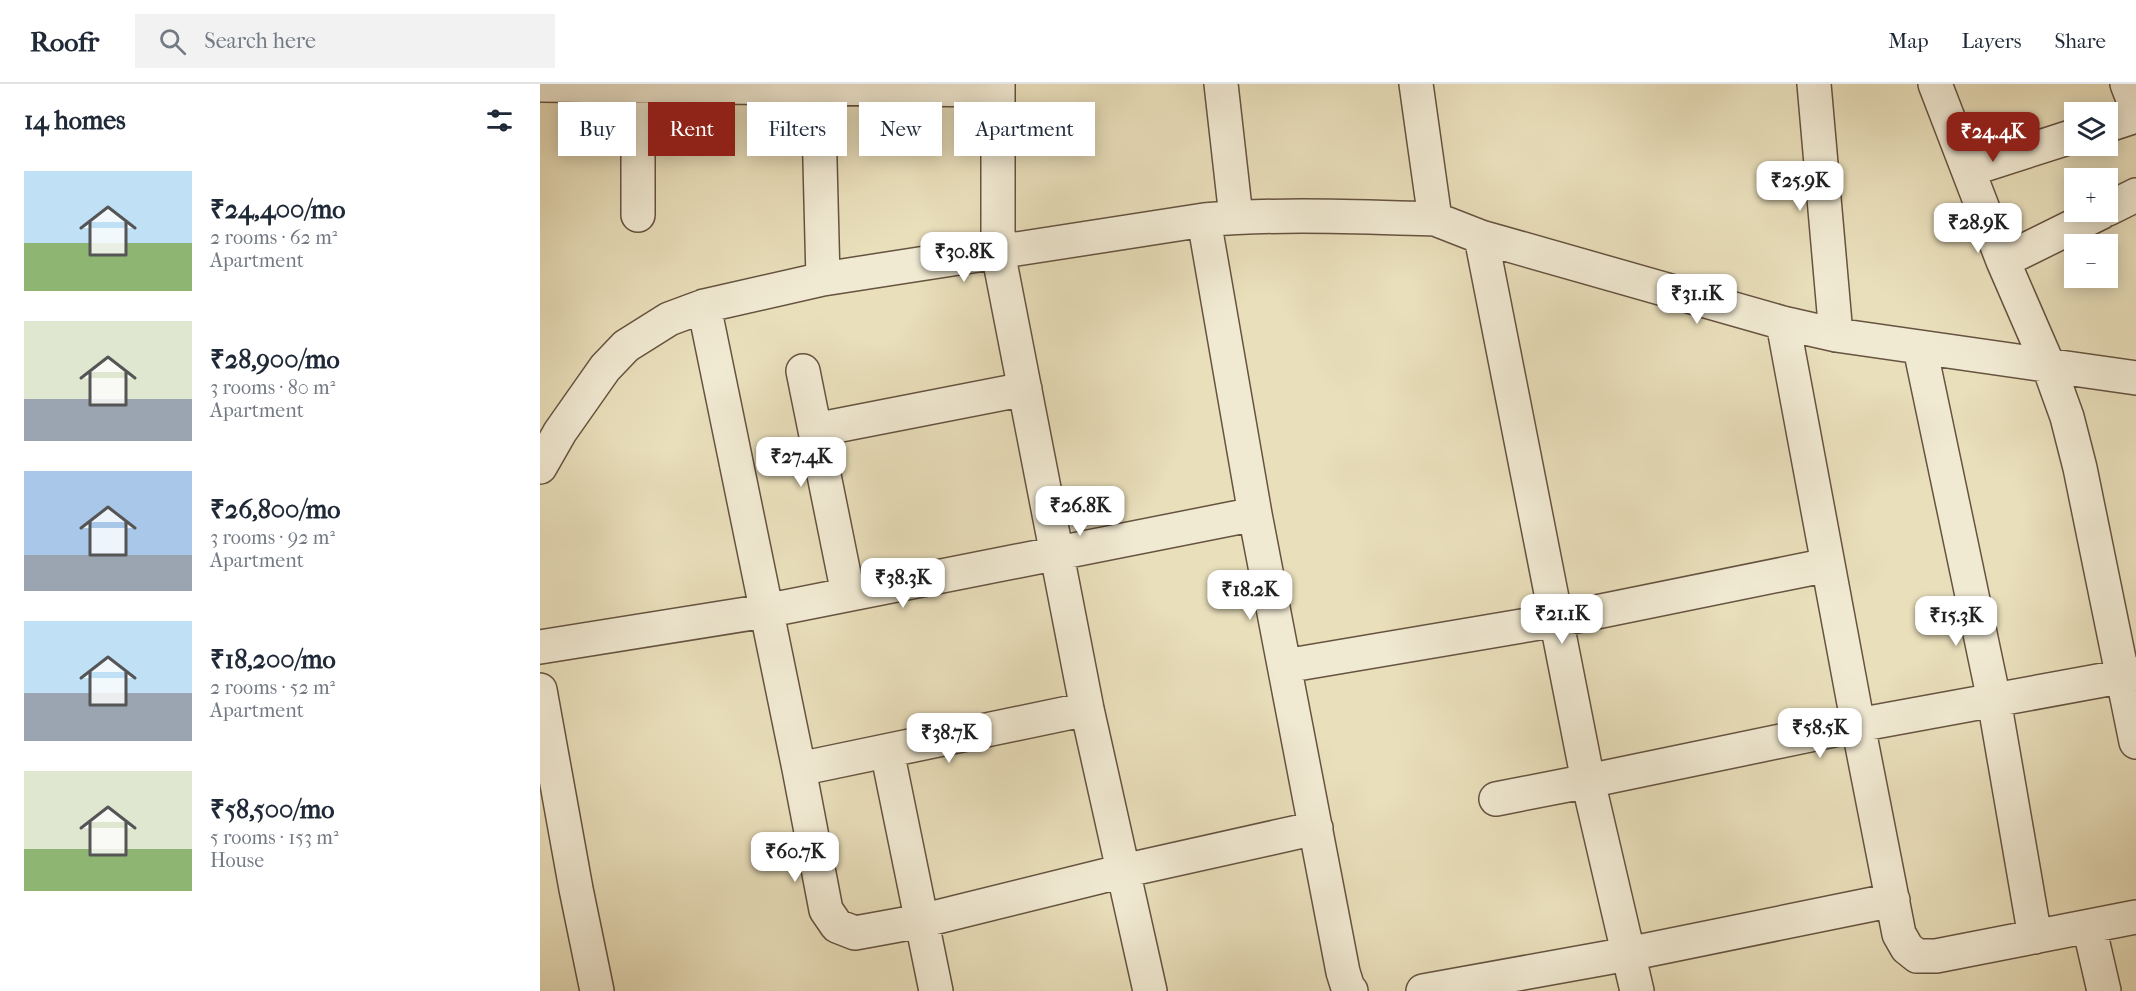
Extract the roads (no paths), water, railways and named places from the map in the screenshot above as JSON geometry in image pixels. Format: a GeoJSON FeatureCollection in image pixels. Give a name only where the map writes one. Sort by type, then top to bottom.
{"type":"FeatureCollection","features":[{"type":"Feature","properties":{"kind":"street"},"geometry":{"type":"LineString","coordinates":[[1221,84],[1236,217]]}},
{"type":"Feature","properties":{"kind":"street"},"geometry":{"type":"LineString","coordinates":[[1416,84],[1436,219]]}},
{"type":"Feature","properties":{"kind":"street"},"geometry":{"type":"LineString","coordinates":[[1814,84],[1836,335]]}},
{"type":"Feature","properties":{"kind":"street"},"geometry":{"type":"LineString","coordinates":[[1935,84],[2003,261],[2049,367],[2067,417],[2130,675],[2136,742]]}},
{"type":"Feature","properties":{"kind":"street"},"geometry":{"type":"LineString","coordinates":[[2127,84],[2136,107]]}},
{"type":"Feature","properties":{"kind":"street"},"geometry":{"type":"LineString","coordinates":[[540,85],[998,87],[998,252],[1088,709],[1150,991]]}},
{"type":"Feature","properties":{"kind":"street"},"geometry":{"type":"LineString","coordinates":[[638,85],[638,215]]}},
{"type":"Feature","properties":{"kind":"street"},"geometry":{"type":"LineString","coordinates":[[818,86],[823,279]]}},
{"type":"Feature","properties":{"kind":"street"},"geometry":{"type":"LineString","coordinates":[[2118,122],[2136,116]]}},
{"type":"Feature","properties":{"kind":"street"},"geometry":{"type":"LineString","coordinates":[[1968,170],[2064,138]]}},
{"type":"Feature","properties":{"kind":"street"},"geometry":{"type":"LineString","coordinates":[[2118,204],[2136,195]]}},
{"type":"Feature","properties":{"kind":"street"},"geometry":{"type":"LineString","coordinates":[[540,467],[560,432],[605,368],[626,346],[669,319],[704,306],[823,279],[1236,217],[1315,215],[1436,219],[1481,237],[1783,323],[1836,335],[2136,378]]}},
{"type":"Feature","properties":{"kind":"street"},"geometry":{"type":"LineString","coordinates":[[1204,220],[1255,514],[1343,972],[1351,991]]}},
{"type":"Feature","properties":{"kind":"street"},"geometry":{"type":"LineString","coordinates":[[2003,261],[2082,222]]}},
{"type":"Feature","properties":{"kind":"street"},"geometry":{"type":"LineString","coordinates":[[1481,237],[1588,781],[1637,991]]}},
{"type":"Feature","properties":{"kind":"street"},"geometry":{"type":"LineString","coordinates":[[704,306],[826,910],[837,926],[855,933],[921,921],[1123,871],[1316,828]]}},
{"type":"Feature","properties":{"kind":"street"},"geometry":{"type":"LineString","coordinates":[[1783,323],[1899,934],[1907,948],[1917,956],[1936,956],[2136,917]]}},
{"type":"Feature","properties":{"kind":"street"},"geometry":{"type":"LineString","coordinates":[[1920,348],[1994,700],[2035,937]]}},
{"type":"Feature","properties":{"kind":"street"},"geometry":{"type":"LineString","coordinates":[[803,371],[848,594]]}},
{"type":"Feature","properties":{"kind":"street"},"geometry":{"type":"LineString","coordinates":[[815,430],[1024,389]]}},
{"type":"Feature","properties":{"kind":"street"},"geometry":{"type":"LineString","coordinates":[[540,647],[765,611],[1255,514]]}},
{"type":"Feature","properties":{"kind":"street"},"geometry":{"type":"LineString","coordinates":[[1285,666],[1557,620],[1828,565]]}},
{"type":"Feature","properties":{"kind":"street"},"geometry":{"type":"LineString","coordinates":[[1496,799],[1858,724],[2130,675]]}},
{"type":"Feature","properties":{"kind":"street"},"geometry":{"type":"LineString","coordinates":[[540,690],[560,802],[553,837],[597,991]]}},
{"type":"Feature","properties":{"kind":"street"},"geometry":{"type":"LineString","coordinates":[[799,769],[1088,709]]}},
{"type":"Feature","properties":{"kind":"street"},"geometry":{"type":"LineString","coordinates":[[887,751],[936,991]]}},
{"type":"Feature","properties":{"kind":"street"},"geometry":{"type":"LineString","coordinates":[[1423,991],[1628,954],[1893,900]]}},
{"type":"Feature","properties":{"kind":"street"},"geometry":{"type":"LineString","coordinates":[[2089,926],[2104,991]]}}]}
